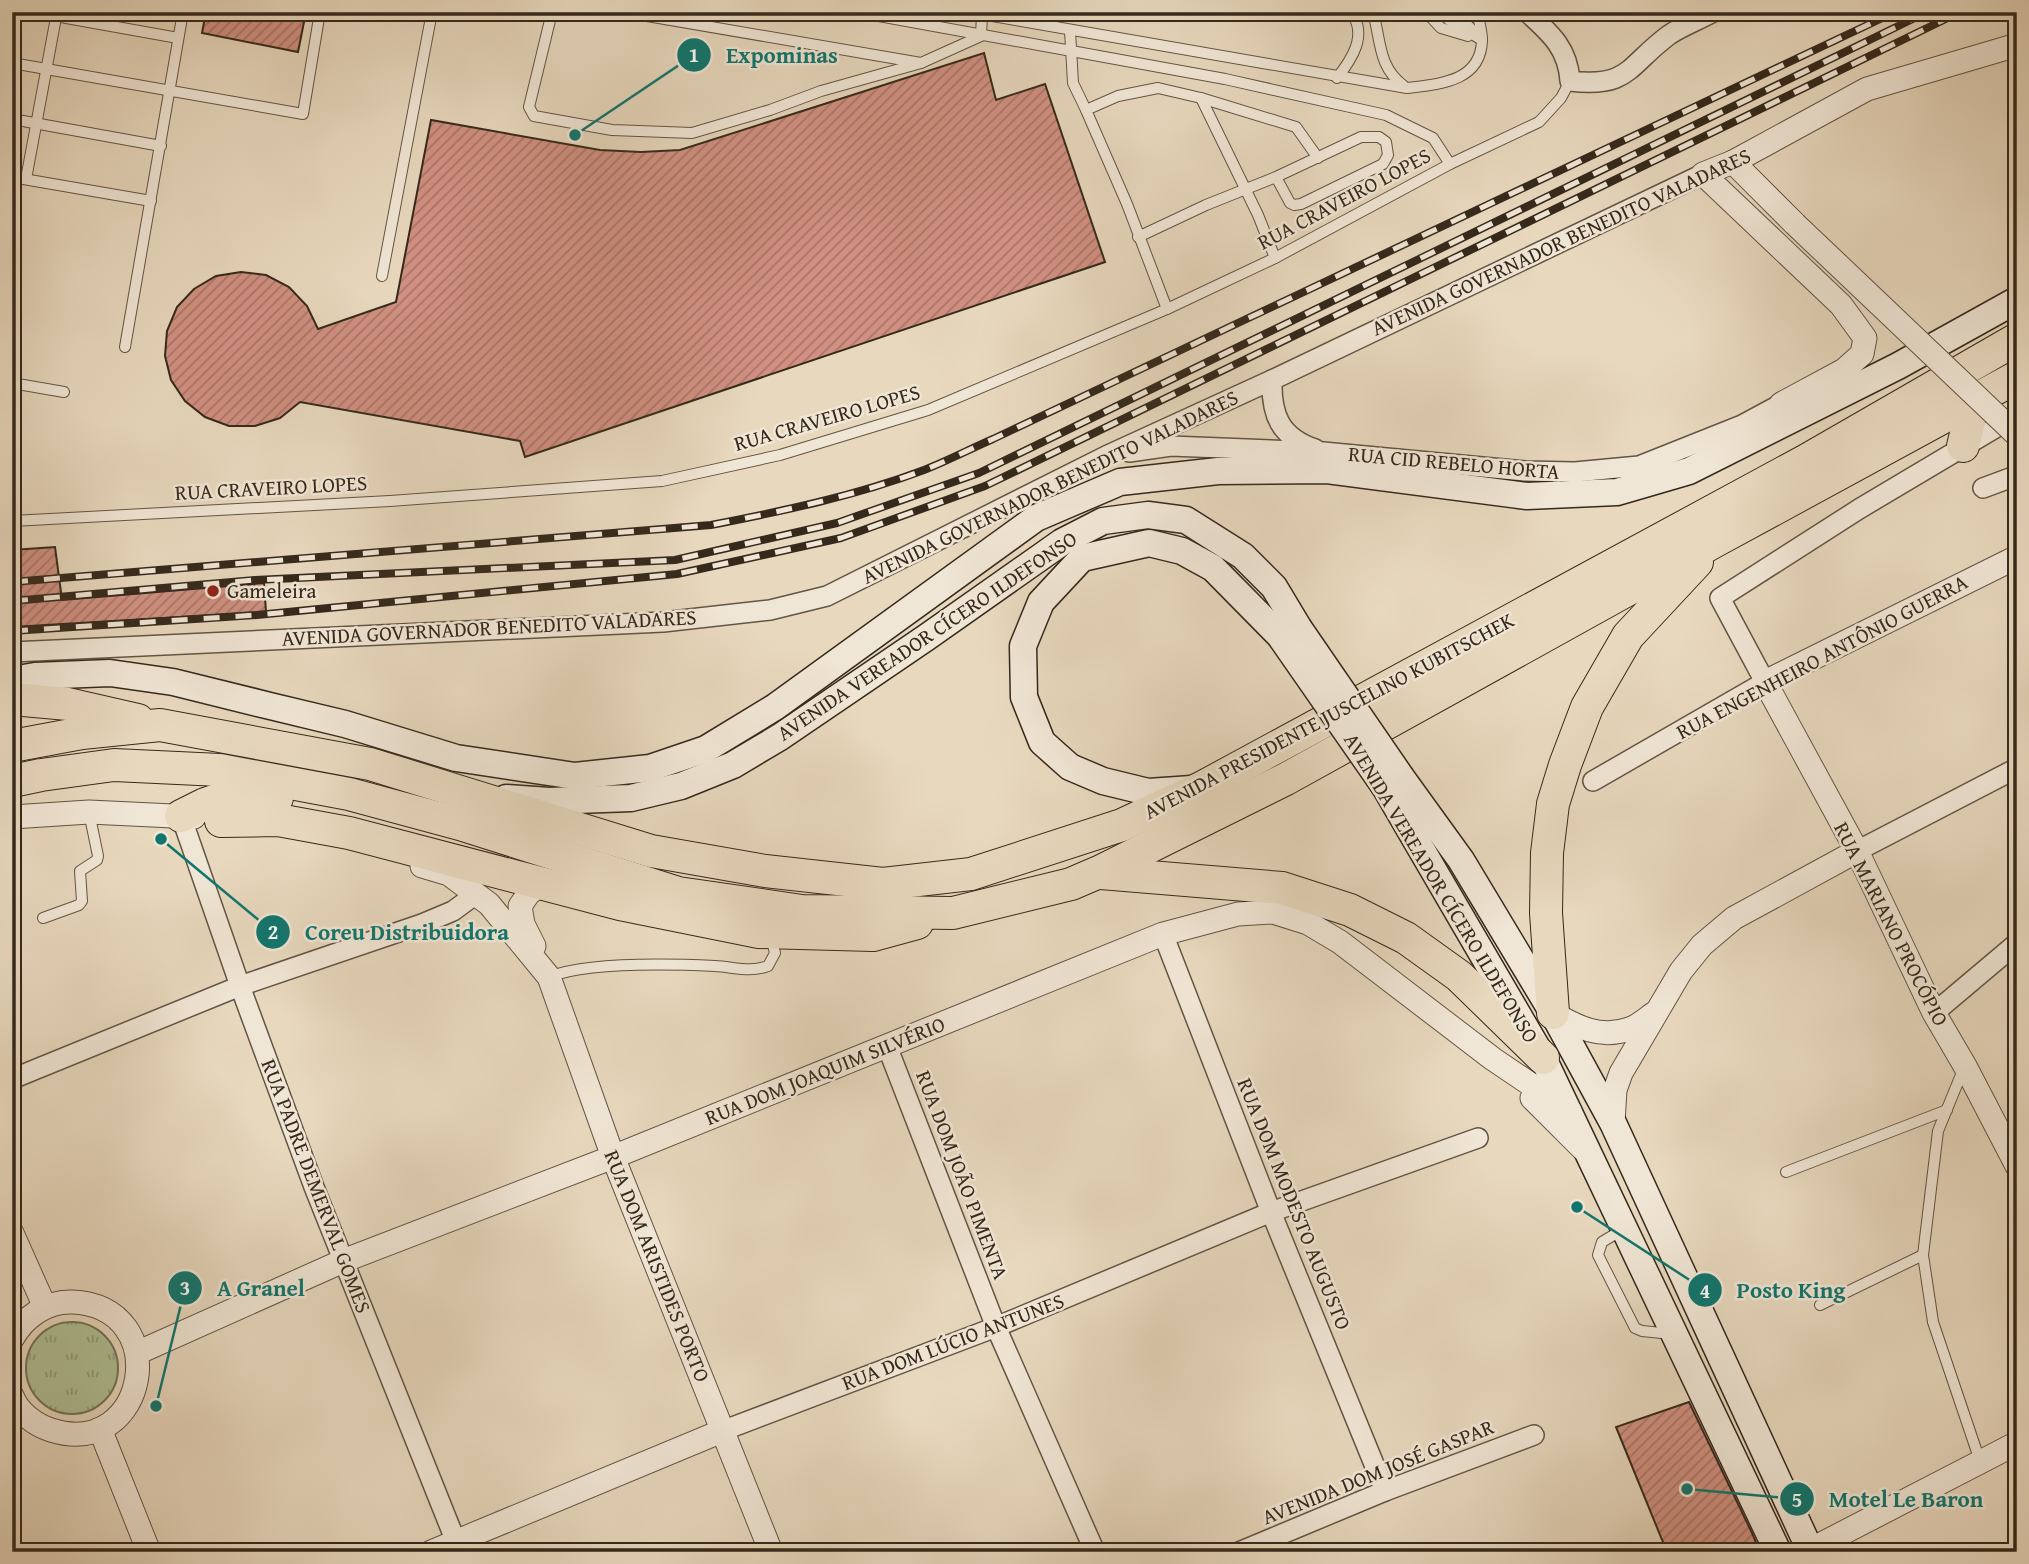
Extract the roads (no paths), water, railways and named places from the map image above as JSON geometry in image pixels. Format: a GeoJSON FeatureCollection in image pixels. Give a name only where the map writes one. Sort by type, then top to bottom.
{"type":"FeatureCollection","features":[{"type":"Feature","properties":{"kind":"highway","name":"AVENIDA PRESIDENTE JUSCELINO KUBITSCHEK"},"geometry":{"type":"LineString","coordinates":[[12,781],[114,765],[220,770],[349,794],[463,809],[650,850],[765,871],[883,884],[971,874],[1122,825],[1201,789],[1805,461],[2017,339]]}},
{"type":"Feature","properties":{"kind":"highway","name":"AVENIDA PRESIDENTE JUSCELINO KUBITSCHEK"},"geometry":{"type":"LineString","coordinates":[[12,746],[159,725],[370,765],[463,809],[678,893],[802,911],[953,913],[1071,884],[1286,779],[1719,539],[2000,391]]}},
{"type":"Feature","properties":{"kind":"highway"},"geometry":{"type":"LineString","coordinates":[[1964,446],[2000,391]]}},
{"type":"Feature","properties":{"kind":"highway"},"geometry":{"type":"LineString","coordinates":[[1553,1013],[1546,913],[1547,853],[1553,804],[1565,765],[1587,707],[1628,636],[1719,539]]}},
{"type":"Feature","properties":{"kind":"highway"},"geometry":{"type":"LineString","coordinates":[[12,699],[68,704],[159,725]]}},
{"type":"Feature","properties":{"kind":"highway"},"geometry":{"type":"LineString","coordinates":[[181,816],[231,795],[310,800],[349,794]]}},
{"type":"Feature","properties":{"kind":"highway"},"geometry":{"type":"LineString","coordinates":[[463,809],[553,875],[620,904]]}},
{"type":"Feature","properties":{"kind":"highway"},"geometry":{"type":"LineString","coordinates":[[221,821],[278,820],[349,833],[620,904],[759,932],[873,935],[953,913]]}},
{"type":"Feature","properties":{"kind":"highway"},"geometry":{"type":"LineString","coordinates":[[1099,872],[1282,888],[1350,910],[1406,938],[1459,976],[1543,1058]]}},
{"type":"Feature","properties":{"kind":"main road"},"geometry":{"type":"LineString","coordinates":[[12,680],[35,676],[110,673],[173,682],[345,724],[456,758],[575,776],[650,768],[706,749],[775,707],[1036,518],[1120,482],[1218,471],[1327,470],[1527,496],[1617,492],[1689,471],[1898,366],[2017,300]]}},
{"type":"Feature","properties":{"kind":"main road","name":"AVENIDA VEREADOR CÍCERO ILDEFONSO"},"geometry":{"type":"LineString","coordinates":[[463,809],[549,801],[631,798],[681,786],[733,765],[780,737],[1062,542],[1103,520],[1148,515],[1186,520],[1243,556],[1273,587],[1289,631],[1393,782],[1570,1111],[1778,1552]]}},
{"type":"Feature","properties":{"kind":"main road","name":"AVENIDA VEREADOR CÍCERO ILDEFONSO"},"geometry":{"type":"LineString","coordinates":[[1201,789],[1148,792],[1103,781],[1070,767],[1042,742],[1024,697],[1023,646],[1041,602],[1082,558],[1149,543],[1182,551],[1213,568],[1289,631]]}},
{"type":"Feature","properties":{"kind":"main road","name":"AVENIDA VEREADOR CÍCERO ILDEFONSO"},"geometry":{"type":"LineString","coordinates":[[1393,782],[1461,860],[1553,1013],[1613,1124],[1809,1551]]}},
{"type":"Feature","properties":{"kind":"main road"},"geometry":{"type":"LineString","coordinates":[[1570,1111],[1591,1122],[1616,1158],[1639,1181]]}},
{"type":"Feature","properties":{"kind":"street"},"geometry":{"type":"LineString","coordinates":[[1527,12],[1558,42],[1569,63],[1570,81],[1595,84],[1627,73],[1672,33],[1713,12]]}},
{"type":"Feature","properties":{"kind":"street","name":"AVENIDA GOVERNADOR BENEDITO VALADARES"},"geometry":{"type":"LineString","coordinates":[[12,652],[663,622],[770,610],[827,596],[1106,456],[1732,162],[1867,89],[2017,45]]}},
{"type":"Feature","properties":{"kind":"street"},"geometry":{"type":"LineString","coordinates":[[1732,162],[2017,435]]}},
{"type":"Feature","properties":{"kind":"street","name":"RUA CID REBELO HORTA"},"geometry":{"type":"LineString","coordinates":[[1106,456],[1171,446],[1323,452],[1525,471],[1575,472],[1639,466],[1742,425],[1844,370],[1862,354],[1865,338],[1841,305],[1703,174]]}},
{"type":"Feature","properties":{"kind":"street","name":"RUA CID REBELO HORTA"},"geometry":{"type":"LineString","coordinates":[[1272,380],[1272,404],[1281,427],[1299,444],[1323,452]]}},
{"type":"Feature","properties":{"kind":"street"},"geometry":{"type":"LineString","coordinates":[[1765,433],[1782,404]]}},
{"type":"Feature","properties":{"kind":"street"},"geometry":{"type":"LineString","coordinates":[[1765,682],[1720,598],[1858,509],[2017,415]]}},
{"type":"Feature","properties":{"kind":"street"},"geometry":{"type":"LineString","coordinates":[[1375,456],[1416,482]]}},
{"type":"Feature","properties":{"kind":"street"},"geometry":{"type":"LineString","coordinates":[[1983,488],[2017,477]]}},
{"type":"Feature","properties":{"kind":"street","name":"RUA ENGENHEIRO ANTÔNIO GUERRA"},"geometry":{"type":"LineString","coordinates":[[1593,781],[1765,682],[2017,557]]}},
{"type":"Feature","properties":{"kind":"street","name":"RUA MARIANO PROCÓPIO"},"geometry":{"type":"LineString","coordinates":[[1765,682],[1857,851],[1934,1013],[2017,1166]]}},
{"type":"Feature","properties":{"kind":"street"},"geometry":{"type":"LineString","coordinates":[[1613,1124],[1615,1090],[1621,1073],[1681,971],[1702,945],[1734,918],[2017,768]]}},
{"type":"Feature","properties":{"kind":"street"},"geometry":{"type":"LineString","coordinates":[[12,817],[89,812],[181,816],[221,821],[363,848],[449,874],[476,894],[453,911],[422,924],[240,986],[12,1079]]}},
{"type":"Feature","properties":{"kind":"street","name":"RUA PADRE DEMERVAL GOMES"},"geometry":{"type":"LineString","coordinates":[[181,816],[240,986],[343,1261],[458,1547]]}},
{"type":"Feature","properties":{"kind":"street","name":"RUA DOM ARISTIDES PORTO"},"geometry":{"type":"LineString","coordinates":[[542,884],[529,893],[520,906],[523,924],[549,977],[613,1157],[771,1552]]}},
{"type":"Feature","properties":{"kind":"street","name":"RUA DOM ARISTIDES PORTO"},"geometry":{"type":"LineString","coordinates":[[476,894],[489,904],[549,977]]}},
{"type":"Feature","properties":{"kind":"street","name":"RUA DOM JOAQUIM SILVÉRIO"},"geometry":{"type":"LineString","coordinates":[[137,1353],[343,1261],[613,1157],[1163,934],[1238,914],[1273,912],[1308,923],[1340,943],[1493,1059],[1570,1111]]}},
{"type":"Feature","properties":{"kind":"street","name":"RUA DOM MODESTO AUGUSTO"},"geometry":{"type":"LineString","coordinates":[[1163,934],[1271,1212],[1385,1491]]}},
{"type":"Feature","properties":{"kind":"street"},"geometry":{"type":"LineString","coordinates":[[1934,1013],[2017,943]]}},
{"type":"Feature","properties":{"kind":"street"},"geometry":{"type":"LineString","coordinates":[[1553,1013],[1573,1025],[1593,1032],[1610,1032],[1630,1029],[1656,1012]]}},
{"type":"Feature","properties":{"kind":"street","name":"RUA DOM JOÃO PIMENTA"},"geometry":{"type":"LineString","coordinates":[[887,1046],[996,1327],[1095,1552]]}},
{"type":"Feature","properties":{"kind":"street","name":"RUA DOM JOAQUIM SILVÉRIO"},"geometry":{"type":"LineString","coordinates":[[1493,1059],[1592,1158]]}},
{"type":"Feature","properties":{"kind":"street","name":"RUA DOM LÚCIO ANTUNES"},"geometry":{"type":"LineString","coordinates":[[430,1552],[458,1547],[722,1431],[996,1327],[1271,1212],[1478,1138]]}},
{"type":"Feature","properties":{"kind":"street"},"geometry":{"type":"LineString","coordinates":[[12,1233],[45,1307]]}},
{"type":"Feature","properties":{"kind":"street"},"geometry":{"type":"LineString","coordinates":[[12,1339],[27,1319],[45,1307],[64,1302],[84,1303],[102,1309],[118,1320],[130,1335],[137,1353],[139,1376],[132,1398],[119,1416],[100,1429],[82,1434],[62,1434],[43,1428],[27,1416],[13,1399]]}},
{"type":"Feature","properties":{"kind":"street"},"geometry":{"type":"LineString","coordinates":[[100,1429],[149,1552]]}},
{"type":"Feature","properties":{"kind":"street","name":"AVENIDA DOM JOSÉ GASPAR"},"geometry":{"type":"LineString","coordinates":[[1239,1552],[1385,1491],[1534,1434]]}},
{"type":"Feature","properties":{"kind":"street"},"geometry":{"type":"LineString","coordinates":[[1809,1551],[2017,1443]]}},
{"type":"Feature","properties":{"kind":"lane"},"geometry":{"type":"LineString","coordinates":[[33,12],[57,14],[178,38]]}},
{"type":"Feature","properties":{"kind":"lane"},"geometry":{"type":"LineString","coordinates":[[125,347],[183,12]]}},
{"type":"Feature","properties":{"kind":"lane"},"geometry":{"type":"LineString","coordinates":[[12,62],[303,114],[320,12]]}},
{"type":"Feature","properties":{"kind":"lane"},"geometry":{"type":"LineString","coordinates":[[382,276],[432,12]]}},
{"type":"Feature","properties":{"kind":"lane"},"geometry":{"type":"LineString","coordinates":[[552,12],[530,112],[534,116],[612,130],[692,133],[920,63],[981,36]]}},
{"type":"Feature","properties":{"kind":"lane"},"geometry":{"type":"LineString","coordinates":[[624,12],[920,63]]}},
{"type":"Feature","properties":{"kind":"lane"},"geometry":{"type":"LineString","coordinates":[[857,12],[1225,79],[1387,115],[1433,138],[1450,164]]}},
{"type":"Feature","properties":{"kind":"lane"},"geometry":{"type":"LineString","coordinates":[[969,12],[1070,32],[1407,88],[1442,83],[1465,76],[1476,61],[1482,40],[1477,12]]}},
{"type":"Feature","properties":{"kind":"lane"},"geometry":{"type":"LineString","coordinates":[[1337,78],[1352,59],[1356,49],[1356,19],[1351,12]]}},
{"type":"Feature","properties":{"kind":"lane"},"geometry":{"type":"LineString","coordinates":[[1373,12],[1384,61],[1391,77],[1407,88]]}},
{"type":"Feature","properties":{"kind":"lane"},"geometry":{"type":"LineString","coordinates":[[1426,12],[1441,28],[1482,40]]}},
{"type":"Feature","properties":{"kind":"lane"},"geometry":{"type":"LineString","coordinates":[[1441,12],[1482,40]]}},
{"type":"Feature","properties":{"kind":"lane"},"geometry":{"type":"LineString","coordinates":[[1455,12],[1482,40]]}},
{"type":"Feature","properties":{"kind":"lane"},"geometry":{"type":"LineString","coordinates":[[1471,12],[1482,40]]}},
{"type":"Feature","properties":{"kind":"lane"},"geometry":{"type":"LineString","coordinates":[[26,179],[57,14]]}},
{"type":"Feature","properties":{"kind":"lane"},"geometry":{"type":"LineString","coordinates":[[981,36],[982,15]]}},
{"type":"Feature","properties":{"kind":"lane"},"geometry":{"type":"LineString","coordinates":[[1070,32],[1073,83],[1127,204],[1167,309]]}},
{"type":"Feature","properties":{"kind":"lane","name":"RUA CRAVEIRO LOPES"},"geometry":{"type":"LineString","coordinates":[[12,521],[390,501],[662,481],[780,455],[928,410],[1167,309],[1275,258],[1450,164],[1539,122],[1561,98],[1570,81]]}},
{"type":"Feature","properties":{"kind":"lane"},"geometry":{"type":"LineString","coordinates":[[1086,110],[1118,96],[1158,88],[1296,127],[1318,158]]}},
{"type":"Feature","properties":{"kind":"lane"},"geometry":{"type":"LineString","coordinates":[[1201,98],[1246,190],[1275,258]]}},
{"type":"Feature","properties":{"kind":"lane"},"geometry":{"type":"LineString","coordinates":[[12,119],[161,146]]}},
{"type":"Feature","properties":{"kind":"lane"},"geometry":{"type":"LineString","coordinates":[[1138,237],[1362,136],[1369,135],[1386,142],[1388,155],[1383,164],[1294,205],[1290,203],[1276,177]]}},
{"type":"Feature","properties":{"kind":"lane"},"geometry":{"type":"LineString","coordinates":[[12,177],[151,201]]}},
{"type":"Feature","properties":{"kind":"lane"},"geometry":{"type":"LineString","coordinates":[[12,383],[64,392]]}},
{"type":"Feature","properties":{"kind":"lane"},"geometry":{"type":"LineString","coordinates":[[43,918],[79,905],[82,901],[80,871],[97,860],[98,856],[89,812]]}},
{"type":"Feature","properties":{"kind":"lane"},"geometry":{"type":"LineString","coordinates":[[549,977],[560,972],[594,968],[659,966],[718,966],[755,971],[768,966],[775,953],[772,941],[759,932]]}},
{"type":"Feature","properties":{"kind":"lane"},"geometry":{"type":"LineString","coordinates":[[1965,1066],[1938,1131],[1923,1255],[1933,1322],[1980,1461]]}},
{"type":"Feature","properties":{"kind":"lane"},"geometry":{"type":"LineString","coordinates":[[1786,1172],[1947,1110]]}},
{"type":"Feature","properties":{"kind":"lane"},"geometry":{"type":"LineString","coordinates":[[1625,1228],[1602,1242],[1598,1255],[1634,1328],[1676,1334]]}},
{"type":"Feature","properties":{"kind":"lane"},"geometry":{"type":"LineString","coordinates":[[1820,1305],[1923,1255]]}},
{"type":"Feature","properties":{"kind":"railway"},"geometry":{"type":"LineString","coordinates":[[12,582],[711,525],[872,488],[924,470],[993,439],[1895,12]]}},
{"type":"Feature","properties":{"kind":"railway"},"geometry":{"type":"LineString","coordinates":[[12,601],[255,580],[675,560],[837,523],[979,473],[1927,12]]}},
{"type":"Feature","properties":{"kind":"railway"},"geometry":{"type":"LineString","coordinates":[[12,631],[257,615],[677,574],[841,538],[985,486],[1960,12]]}},
{"type":"Feature","properties":{"kind":"place","name":"Expominas"},"geometry":{"type":"Point","coordinates":[575,135]}},
{"type":"Feature","properties":{"kind":"place","name":"Gameleira"},"geometry":{"type":"Point","coordinates":[213,591]}},
{"type":"Feature","properties":{"kind":"place","name":"Coreu Distribuidora"},"geometry":{"type":"Point","coordinates":[161,839]}},
{"type":"Feature","properties":{"kind":"place","name":"Posto King"},"geometry":{"type":"Point","coordinates":[1577,1207]}},
{"type":"Feature","properties":{"kind":"place","name":"A Granel"},"geometry":{"type":"Point","coordinates":[156,1406]}},
{"type":"Feature","properties":{"kind":"place","name":"Motel Le Baron"},"geometry":{"type":"Point","coordinates":[1687,1489]}}]}
